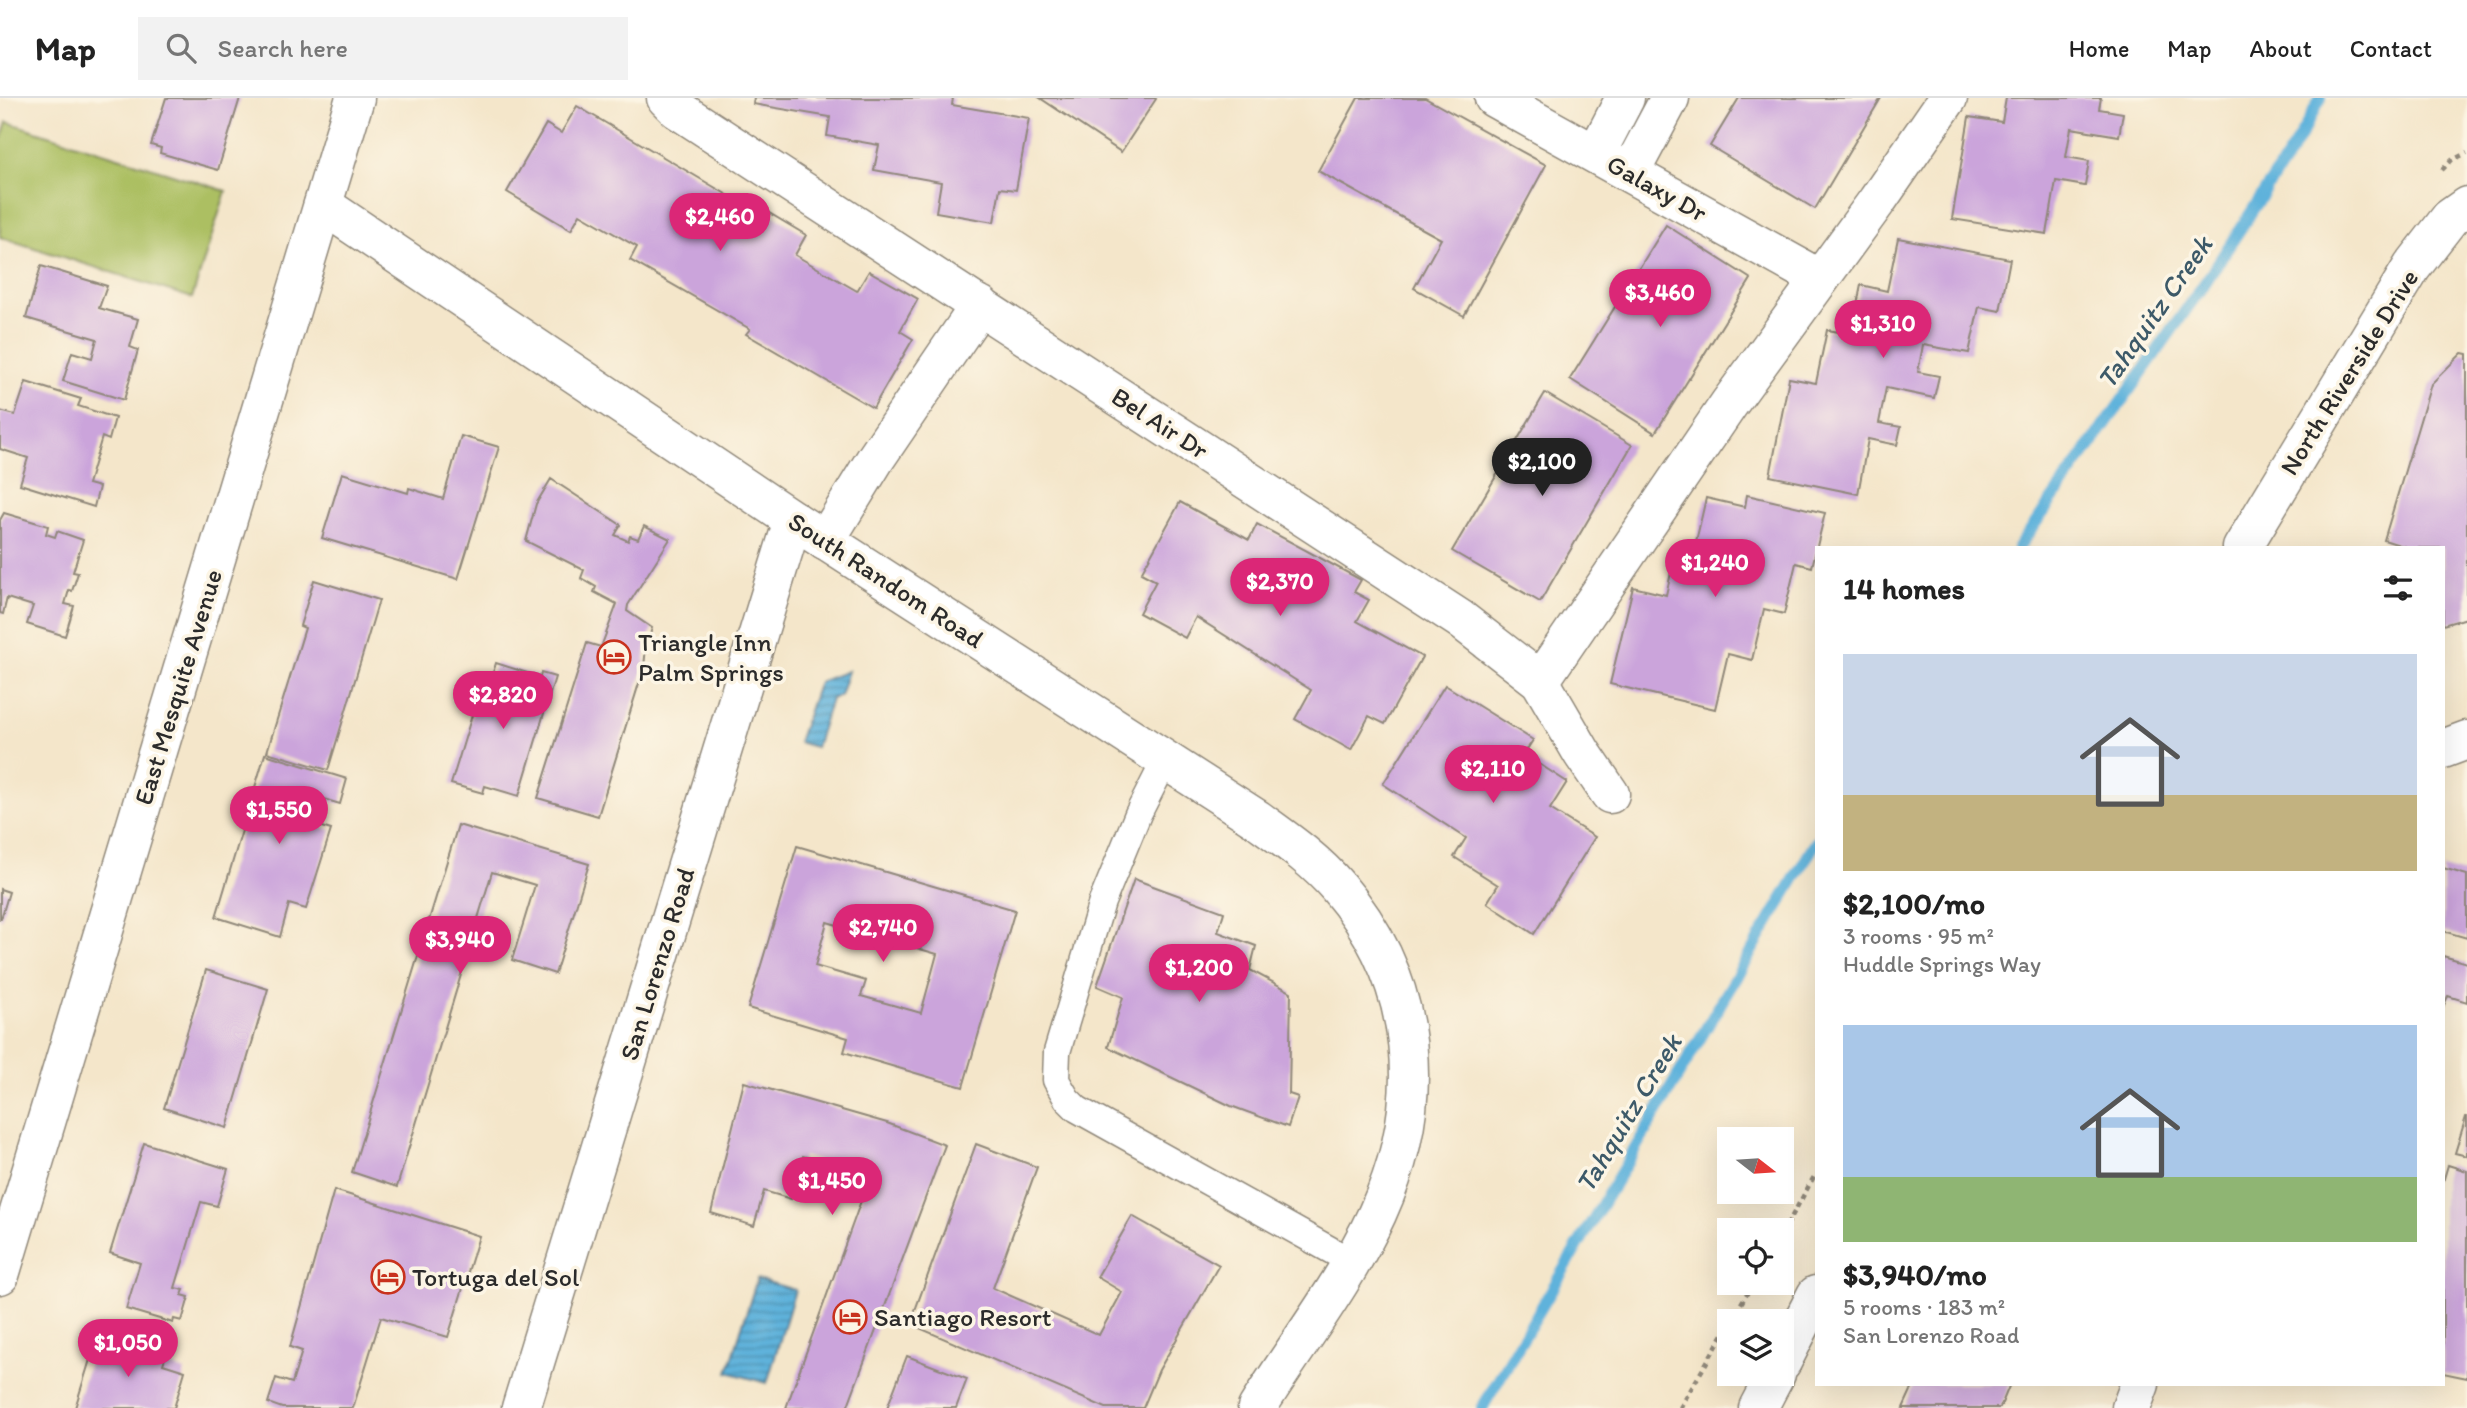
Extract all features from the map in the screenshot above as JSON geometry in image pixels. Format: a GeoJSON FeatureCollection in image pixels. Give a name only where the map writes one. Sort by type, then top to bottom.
{"type":"FeatureCollection","features":[{"type":"Feature","properties":{"kind":"street","name":"East Mesquite Avenue"},"geometry":{"type":"LineString","coordinates":[[0,1275],[355,98]]}},
{"type":"Feature","properties":{"kind":"street","name":"Bel Air Dr"},"geometry":{"type":"LineString","coordinates":[[666,98],[689,117],[1460,620],[1541,681],[1610,794]]}},
{"type":"Feature","properties":{"kind":"street","name":"Galaxy Dr"},"geometry":{"type":"LineString","coordinates":[[1493,98],[1820,279]]}},
{"type":"Feature","properties":{"kind":"street"},"geometry":{"type":"LineString","coordinates":[[1596,154],[1625,98]]}},
{"type":"Feature","properties":{"kind":"street"},"geometry":{"type":"LineString","coordinates":[[1630,173],[1670,98]]}},
{"type":"Feature","properties":{"kind":"street"},"geometry":{"type":"LineString","coordinates":[[1541,681],[1729,404],[1877,201],[1948,98]]}},
{"type":"Feature","properties":{"kind":"street","name":"South Random Road"},"geometry":{"type":"LineString","coordinates":[[323,205],[793,520],[1257,820],[1306,854],[1338,886],[1366,924],[1398,999],[1407,1038],[1411,1076],[1408,1110],[1392,1179],[1352,1262],[1257,1408]]}},
{"type":"Feature","properties":{"kind":"street","name":"North Riverside Drive"},"geometry":{"type":"LineString","coordinates":[[2243,546],[2412,267],[2450,218],[2467,206]]}},
{"type":"Feature","properties":{"kind":"street"},"geometry":{"type":"LineString","coordinates":[[825,541],[876,458],[980,305]]}},
{"type":"Feature","properties":{"kind":"street","name":"San Lorenzo Road"},"geometry":{"type":"LineString","coordinates":[[522,1408],[793,520]]}},
{"type":"Feature","properties":{"kind":"street"},"geometry":{"type":"LineString","coordinates":[[2445,747],[2467,740]]}},
{"type":"Feature","properties":{"kind":"street"},"geometry":{"type":"LineString","coordinates":[[1794,1338],[1815,1297]]}},
{"type":"Feature","properties":{"kind":"street"},"geometry":{"type":"LineString","coordinates":[[1758,1408],[1770,1386]]}},
{"type":"Feature","properties":{"kind":"street"},"geometry":{"type":"LineString","coordinates":[[2131,1408],[2139,1386]]}},
{"type":"Feature","properties":{"kind":"lane"},"geometry":{"type":"LineString","coordinates":[[1165,761],[1138,814],[1102,902],[1057,1052],[1056,1080],[1067,1099],[1077,1109],[1352,1262]]}},
{"type":"Feature","properties":{"kind":"path"},"geometry":{"type":"LineString","coordinates":[[1791,1218],[1815,1176]]}},
{"type":"Feature","properties":{"kind":"path"},"geometry":{"type":"LineString","coordinates":[[1680,1408],[1717,1345]]}},
{"type":"Feature","properties":{"kind":"green space"},"geometry":{"type":"Polygon","coordinates":[[[7,122],[226,191],[192,298],[0,237],[0,143],[7,122]]]}},
{"type":"Feature","properties":{"kind":"water"},"geometry":{"type":"Polygon","coordinates":[[[848,671],[840,696],[831,699],[816,747],[798,742],[819,682],[848,671]]]}},
{"type":"Feature","properties":{"kind":"water"},"geometry":{"type":"Polygon","coordinates":[[[757,1279],[795,1290],[767,1383],[728,1372],[757,1279]]]}},
{"type":"Feature","properties":{"kind":"building"},"geometry":{"type":"Polygon","coordinates":[[[166,98],[240,98],[218,170],[160,153],[161,148],[151,145],[166,98]]]}},
{"type":"Feature","properties":{"kind":"building"},"geometry":{"type":"Polygon","coordinates":[[[754,98],[953,98],[952,105],[1029,118],[1016,190],[1000,188],[994,222],[936,212],[941,182],[874,170],[879,145],[827,136],[830,117],[753,104],[754,98]]]}},
{"type":"Feature","properties":{"kind":"building"},"geometry":{"type":"Polygon","coordinates":[[[1040,98],[1155,98],[1156,99],[1121,152],[1040,98]]]}},
{"type":"Feature","properties":{"kind":"building"},"geometry":{"type":"Polygon","coordinates":[[[1358,98],[1425,98],[1546,165],[1464,316],[1414,288],[1441,239],[1318,171],[1358,98]]]}},
{"type":"Feature","properties":{"kind":"building"},"geometry":{"type":"Polygon","coordinates":[[[1739,98],[1881,98],[1815,209],[1710,146],[1739,98]]]}},
{"type":"Feature","properties":{"kind":"building"},"geometry":{"type":"Polygon","coordinates":[[[2006,98],[2101,98],[2099,109],[2123,113],[2119,136],[2071,128],[2066,157],[2089,161],[2085,186],[2056,181],[2047,234],[1952,219],[1969,117],[2002,122],[2006,98]]]}},
{"type":"Feature","properties":{"kind":"building"},"geometry":{"type":"Polygon","coordinates":[[[577,106],[748,207],[751,202],[806,235],[795,255],[857,291],[869,271],[918,299],[900,331],[913,339],[873,408],[746,334],[750,329],[630,260],[637,247],[580,214],[571,230],[507,192],[546,124],[561,133],[577,106]]]}},
{"type":"Feature","properties":{"kind":"building"},"geometry":{"type":"Polygon","coordinates":[[[1666,225],[1751,279],[1655,433],[1570,379],[1666,225]]]}},
{"type":"Feature","properties":{"kind":"building"},"geometry":{"type":"Polygon","coordinates":[[[1898,238],[2010,259],[2000,311],[1979,307],[1969,353],[1923,345],[1918,372],[1939,376],[1934,398],[1886,388],[1879,423],[1901,427],[1897,445],[1868,439],[1858,494],[1770,476],[1789,378],[1816,383],[1827,330],[1851,334],[1861,285],[1887,291],[1898,238]]]}},
{"type":"Feature","properties":{"kind":"building"},"geometry":{"type":"Polygon","coordinates":[[[41,266],[107,286],[99,308],[138,319],[130,347],[138,350],[124,400],[63,381],[72,352],[92,358],[97,339],[26,318],[41,266]]]}},
{"type":"Feature","properties":{"kind":"building"},"geometry":{"type":"Polygon","coordinates":[[[2462,353],[2467,354],[2467,618],[2445,624],[2445,546],[2403,546],[2384,540],[2431,384],[2462,353]]]}},
{"type":"Feature","properties":{"kind":"building"},"geometry":{"type":"Polygon","coordinates":[[[26,382],[81,399],[78,406],[115,418],[109,440],[102,437],[88,484],[99,487],[94,507],[20,484],[28,458],[0,449],[0,411],[15,415],[26,382]]]}},
{"type":"Feature","properties":{"kind":"building"},"geometry":{"type":"Polygon","coordinates":[[[1545,393],[1632,445],[1540,602],[1452,551],[1545,393]]]}},
{"type":"Feature","properties":{"kind":"building"},"geometry":{"type":"Polygon","coordinates":[[[461,436],[499,447],[458,579],[322,538],[342,473],[408,493],[409,488],[443,499],[461,436]]]}},
{"type":"Feature","properties":{"kind":"building","name":"Triangle Inn Palm Springs"},"geometry":{"type":"Polygon","coordinates":[[[551,479],[621,525],[615,535],[628,541],[630,536],[638,539],[644,526],[670,539],[628,605],[627,611],[652,628],[644,667],[598,816],[538,798],[587,643],[601,647],[617,604],[594,592],[596,587],[581,578],[584,570],[526,541],[536,504],[551,479]]]}},
{"type":"Feature","properties":{"kind":"building"},"geometry":{"type":"Polygon","coordinates":[[[1747,495],[1825,513],[1812,567],[1796,563],[1784,614],[1764,609],[1752,660],[1728,654],[1715,709],[1610,684],[1633,587],[1666,595],[1678,542],[1695,546],[1706,498],[1745,507],[1747,495]]]}},
{"type":"Feature","properties":{"kind":"building"},"geometry":{"type":"Polygon","coordinates":[[[1180,502],[1249,540],[1257,524],[1361,580],[1354,592],[1369,600],[1357,621],[1422,657],[1385,724],[1369,716],[1351,750],[1295,719],[1311,690],[1196,617],[1185,638],[1139,613],[1156,581],[1141,573],[1180,502]]]}},
{"type":"Feature","properties":{"kind":"building"},"geometry":{"type":"Polygon","coordinates":[[[4,513],[48,526],[46,534],[55,537],[57,531],[83,540],[73,572],[78,573],[65,604],[74,606],[65,636],[27,624],[33,606],[7,598],[3,614],[0,613],[0,520],[4,513]]]}},
{"type":"Feature","properties":{"kind":"building"},"geometry":{"type":"Polygon","coordinates":[[[314,580],[379,600],[328,770],[267,752],[305,628],[300,626],[314,580]]]}},
{"type":"Feature","properties":{"kind":"building"},"geometry":{"type":"Polygon","coordinates":[[[496,663],[540,677],[541,673],[555,677],[519,796],[485,786],[483,793],[451,784],[483,679],[490,682],[496,663]]]}},
{"type":"Feature","properties":{"kind":"building"},"geometry":{"type":"Polygon","coordinates":[[[1445,685],[1533,740],[1524,754],[1567,782],[1550,809],[1595,837],[1534,934],[1487,903],[1498,885],[1454,857],[1466,838],[1383,784],[1445,685]]]}},
{"type":"Feature","properties":{"kind":"building"},"geometry":{"type":"Polygon","coordinates":[[[265,754],[347,779],[340,804],[317,797],[309,823],[331,830],[306,909],[289,904],[280,937],[216,917],[265,754]]]}},
{"type":"Feature","properties":{"kind":"building"},"geometry":{"type":"Polygon","coordinates":[[[458,825],[589,864],[555,974],[512,960],[535,885],[492,872],[397,1187],[352,1172],[458,825]]]}},
{"type":"Feature","properties":{"kind":"building"},"geometry":{"type":"Polygon","coordinates":[[[797,846],[1015,910],[963,1087],[844,1052],[848,1038],[748,1008],[797,846]],[[827,922],[815,966],[866,981],[861,996],[921,1013],[937,954],[827,922]]]}},
{"type":"Feature","properties":{"kind":"building"},"geometry":{"type":"Polygon","coordinates":[[[2445,869],[2467,875],[2467,938],[2445,932],[2445,869]]]}},
{"type":"Feature","properties":{"kind":"building"},"geometry":{"type":"Polygon","coordinates":[[[1134,879],[1224,912],[1218,932],[1256,946],[1250,970],[1291,992],[1289,1094],[1298,1097],[1288,1127],[1231,1106],[1108,1047],[1123,997],[1097,986],[1134,879]]]}},
{"type":"Feature","properties":{"kind":"building"},"geometry":{"type":"Polygon","coordinates":[[[0,889],[9,892],[1,919],[0,919],[0,889]]]}},
{"type":"Feature","properties":{"kind":"building"},"geometry":{"type":"Polygon","coordinates":[[[2445,957],[2467,963],[2467,1002],[2448,996],[2445,1003],[2445,957]]]}},
{"type":"Feature","properties":{"kind":"building"},"geometry":{"type":"Polygon","coordinates":[[[206,970],[268,989],[227,1128],[164,1108],[206,970]]]}},
{"type":"Feature","properties":{"kind":"building","name":"Santiago Resort"},"geometry":{"type":"Polygon","coordinates":[[[744,1082],[887,1123],[945,1145],[847,1408],[786,1408],[870,1176],[803,1156],[791,1199],[764,1191],[754,1226],[711,1213],[744,1082]]]}},
{"type":"Feature","properties":{"kind":"building"},"geometry":{"type":"Polygon","coordinates":[[[2467,1117],[2467,1156],[2455,1153],[2467,1117]]]}},
{"type":"Feature","properties":{"kind":"building"},"geometry":{"type":"Polygon","coordinates":[[[144,1143],[228,1169],[217,1206],[201,1202],[175,1288],[184,1290],[182,1295],[189,1297],[182,1321],[174,1319],[173,1323],[126,1309],[140,1263],[110,1253],[144,1143]]]}},
{"type":"Feature","properties":{"kind":"building"},"geometry":{"type":"Polygon","coordinates":[[[976,1144],[1037,1167],[993,1288],[1099,1335],[1122,1292],[1097,1277],[1132,1216],[1219,1265],[1159,1370],[1143,1408],[1106,1408],[910,1324],[976,1144]]]}},
{"type":"Feature","properties":{"kind":"building"},"geometry":{"type":"Polygon","coordinates":[[[2448,1165],[2467,1171],[2467,1378],[2445,1373],[2445,1175],[2448,1165]]]}},
{"type":"Feature","properties":{"kind":"building","name":"Tortuga del Sol"},"geometry":{"type":"Polygon","coordinates":[[[334,1190],[479,1236],[448,1337],[381,1317],[353,1408],[282,1408],[268,1403],[276,1378],[292,1383],[302,1351],[290,1347],[334,1190]]]}},
{"type":"Feature","properties":{"kind":"building"},"geometry":{"type":"Polygon","coordinates":[[[97,1337],[165,1358],[163,1364],[185,1371],[174,1408],[75,1408],[97,1337]]]}},
{"type":"Feature","properties":{"kind":"building"},"geometry":{"type":"Polygon","coordinates":[[[907,1356],[967,1379],[956,1408],[887,1408],[907,1356]]]}},
{"type":"Feature","properties":{"kind":"building"},"geometry":{"type":"Polygon","coordinates":[[[1913,1386],[2009,1386],[2000,1408],[1903,1408],[1913,1386]]]}},
{"type":"Feature","properties":{"kind":"waterway","name":"Tahquitz Creek"},"geometry":{"type":"LineString","coordinates":[[2019,546],[2205,283],[2295,145],[2321,98]]}},
{"type":"Feature","properties":{"kind":"waterway","name":"Tahquitz Creek"},"geometry":{"type":"LineString","coordinates":[[1482,1408],[1815,844]]}},
{"type":"Feature","properties":{"kind":"place","name":"Triangle Inn Palm Springs"},"geometry":{"type":"Point","coordinates":[614,657]}},
{"type":"Feature","properties":{"kind":"place","name":"Tortuga del Sol"},"geometry":{"type":"Point","coordinates":[388,1277]}},
{"type":"Feature","properties":{"kind":"place","name":"Santiago Resort"},"geometry":{"type":"Point","coordinates":[850,1317]}}]}
